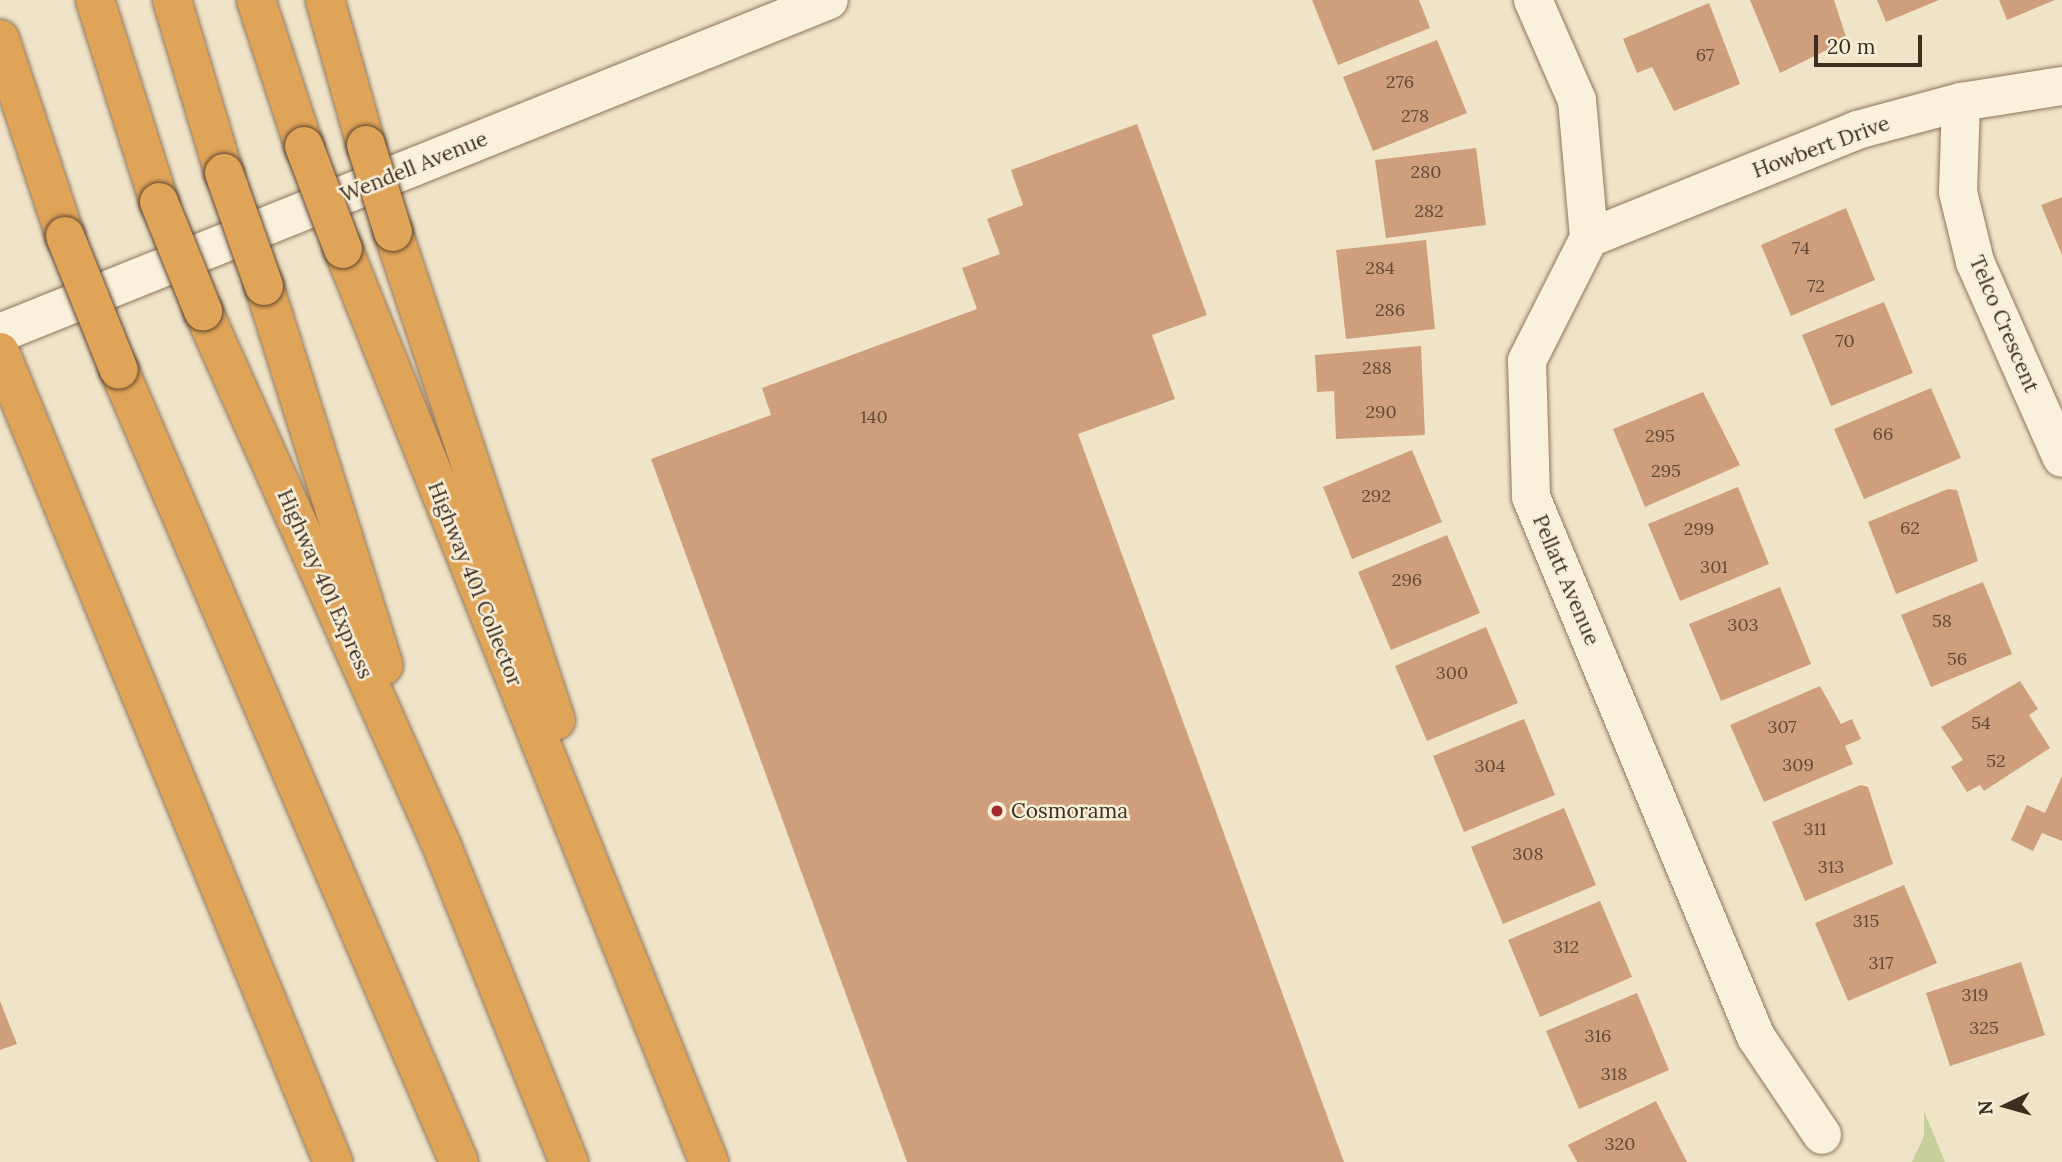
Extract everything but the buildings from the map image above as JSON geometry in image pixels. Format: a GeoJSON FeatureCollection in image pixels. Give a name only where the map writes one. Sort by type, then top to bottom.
{"type":"FeatureCollection","features":[{"type":"Feature","properties":{"kind":"highway","name":"Highway 401 Express"},"geometry":{"type":"LineString","coordinates":[[95,0],[159,202],[203,311],[441,844],[569,1162]]}},
{"type":"Feature","properties":{"kind":"highway"},"geometry":{"type":"LineString","coordinates":[[172,0],[224,173],[264,286],[441,844]]}},
{"type":"Feature","properties":{"kind":"highway","name":"Highway 401 Collector"},"geometry":{"type":"LineString","coordinates":[[256,0],[304,146],[343,249],[709,1162]]}},
{"type":"Feature","properties":{"kind":"highway"},"geometry":{"type":"LineString","coordinates":[[325,0],[393,232],[653,1022]]}},
{"type":"Feature","properties":{"kind":"highway"},"geometry":{"type":"LineString","coordinates":[[0,39],[65,236],[118,370],[458,1162]]}},
{"type":"Feature","properties":{"kind":"highway"},"geometry":{"type":"LineString","coordinates":[[0,352],[333,1162]]}},
{"type":"Feature","properties":{"kind":"street","name":"Wendell Avenue"},"geometry":{"type":"LineString","coordinates":[[0,333],[829,0]]}},
{"type":"Feature","properties":{"kind":"street"},"geometry":{"type":"LineString","coordinates":[[1533,0],[1577,100],[1589,238]]}},
{"type":"Feature","properties":{"kind":"street","name":"Howbert Drive"},"geometry":{"type":"LineString","coordinates":[[1589,238],[1857,130],[1961,102],[2062,86]]}},
{"type":"Feature","properties":{"kind":"street","name":"Telco Crescent"},"geometry":{"type":"LineString","coordinates":[[1961,102],[1958,192],[1975,262],[2062,458]]}},
{"type":"Feature","properties":{"kind":"street","name":"Pellatt Avenue"},"geometry":{"type":"LineString","coordinates":[[1589,238],[1527,361],[1531,497],[1756,1037],[1822,1135]]}},
{"type":"Feature","properties":{"kind":"green space"},"geometry":{"type":"Polygon","coordinates":[[[1924,1111],[1945,1162],[1912,1162],[1924,1136],[1924,1111]]]}},
{"type":"Feature","properties":{"kind":"place","name":"Cosmorama"},"geometry":{"type":"Point","coordinates":[997,811]}}]}
